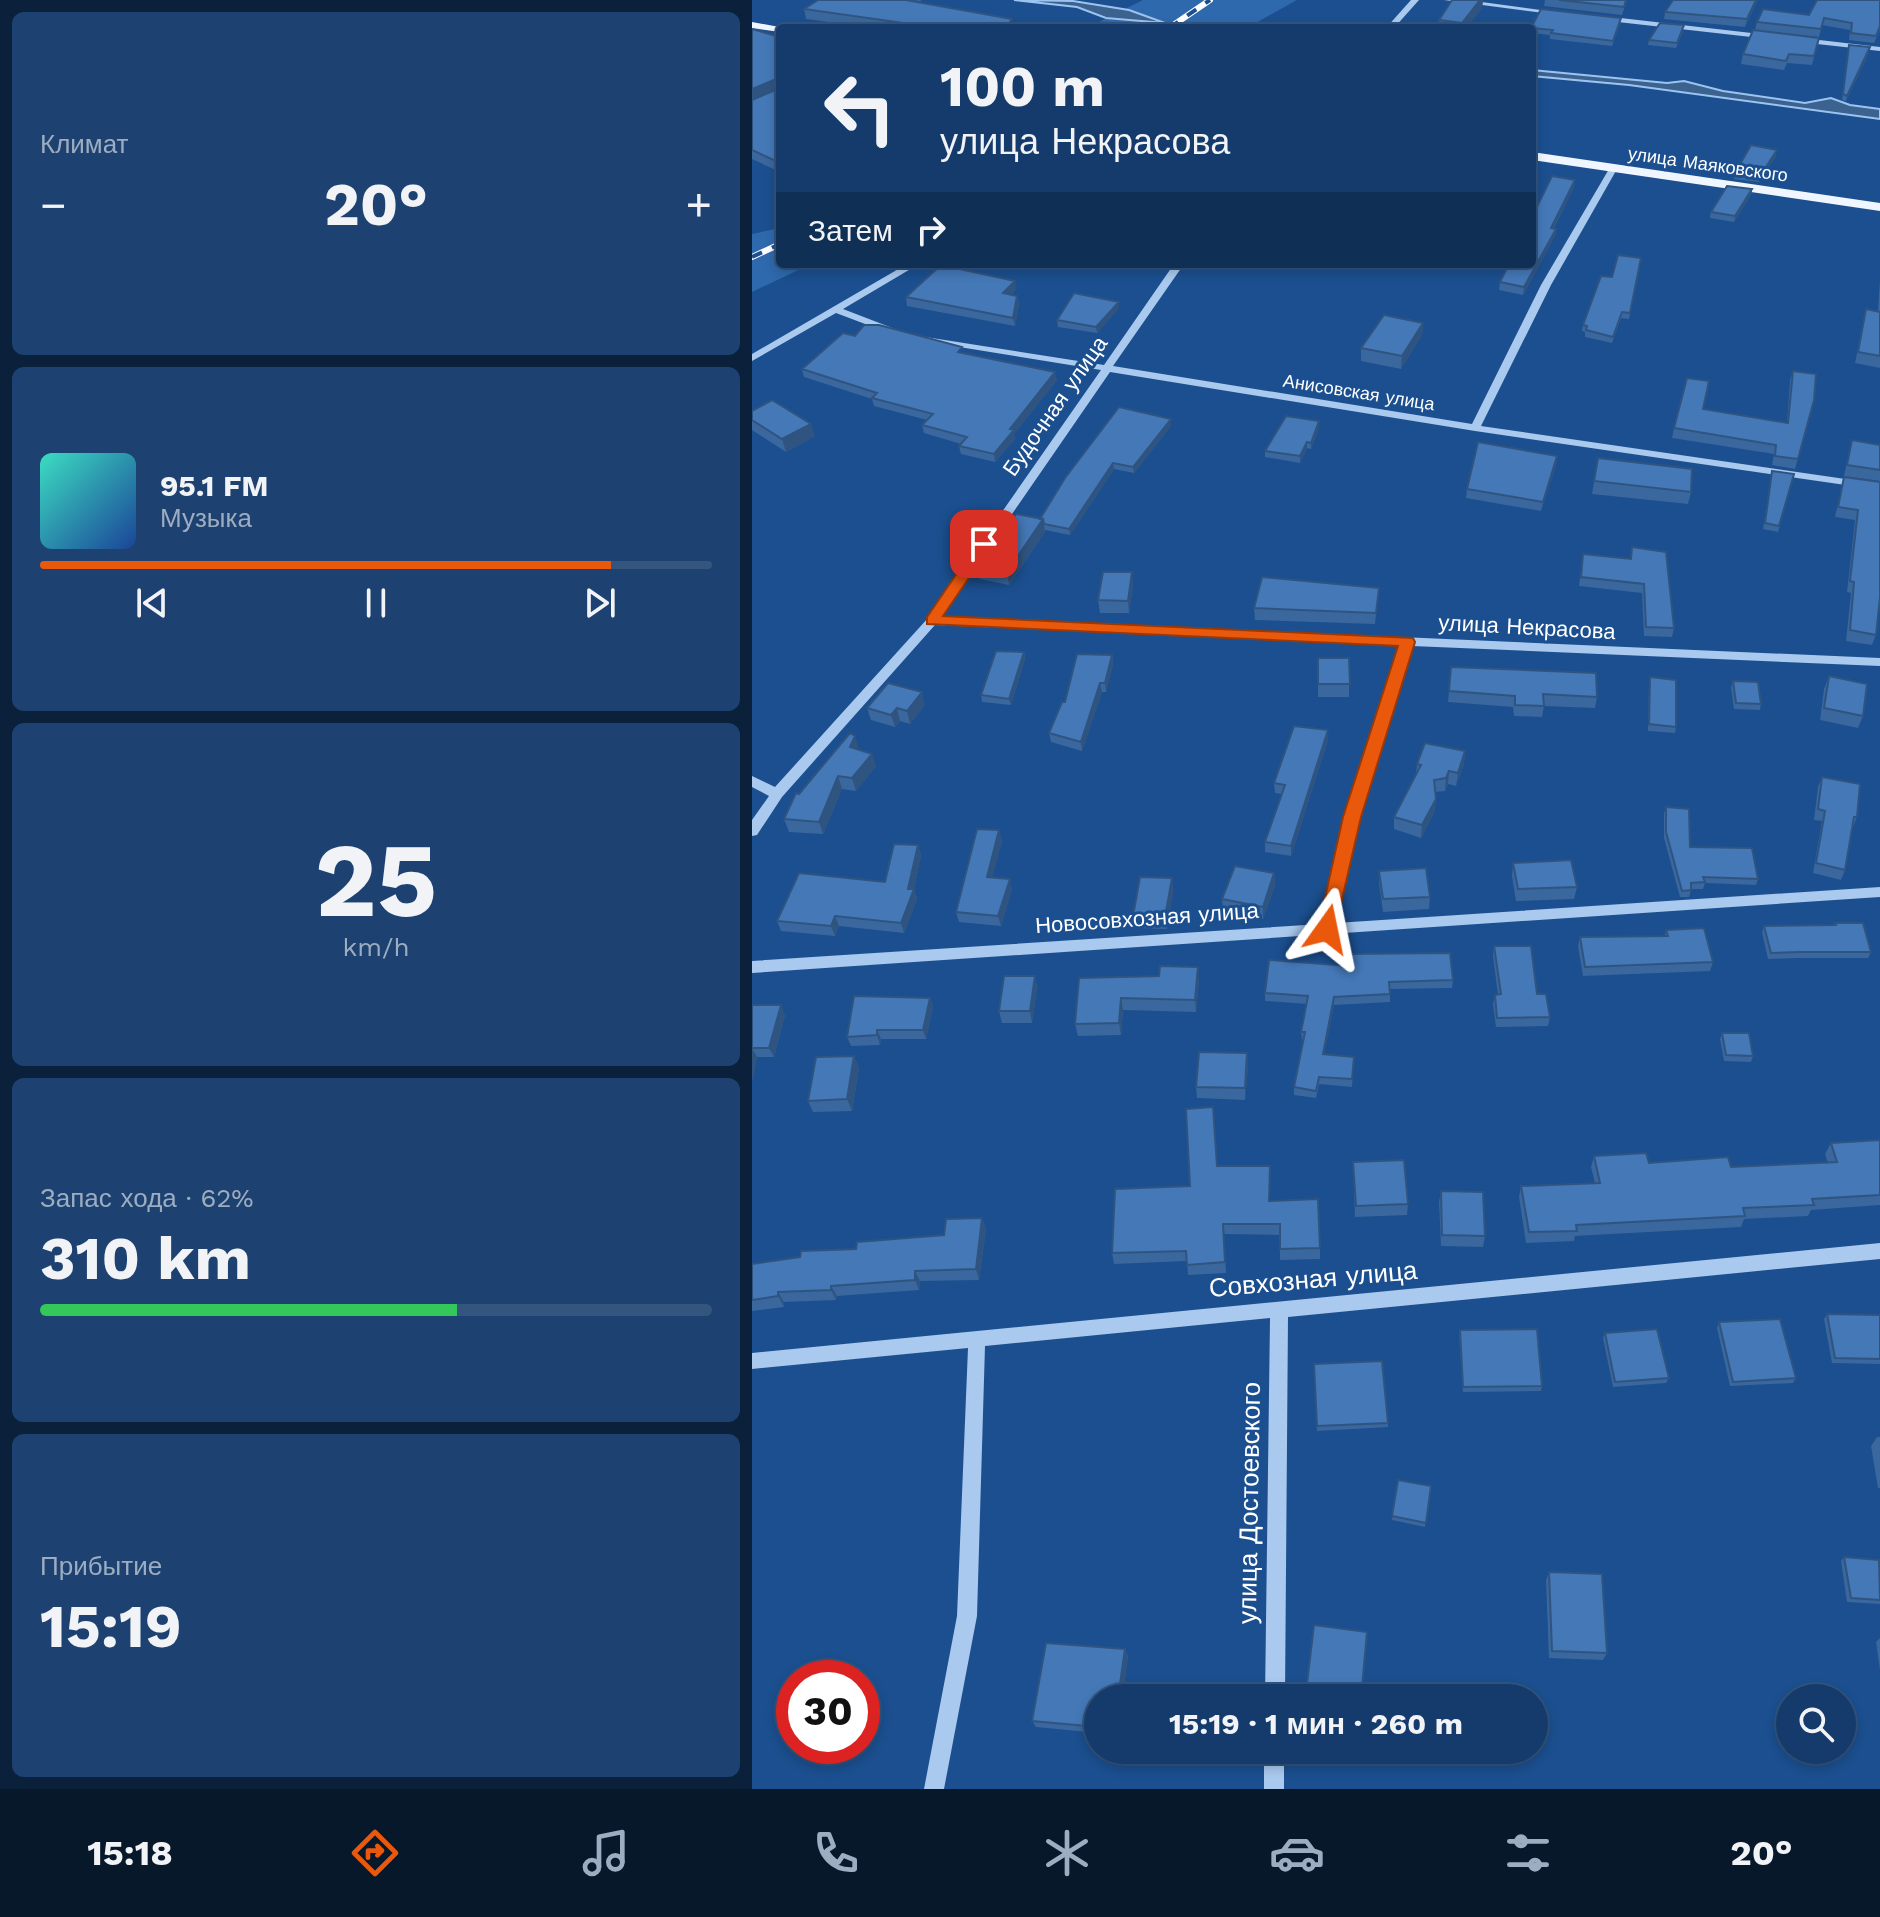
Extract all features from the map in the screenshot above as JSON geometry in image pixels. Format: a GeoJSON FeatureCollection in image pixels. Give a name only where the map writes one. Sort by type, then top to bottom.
{"type":"FeatureCollection","features":[{"type":"Feature","properties":{"kind":"main road"},"geometry":{"type":"LineString","coordinates":[[752,25],[776,28]]}},
{"type":"Feature","properties":{"kind":"main road","name":"улица Маяковского"},"geometry":{"type":"LineString","coordinates":[[1536,157],[1880,207]]}},
{"type":"Feature","properties":{"kind":"street"},"geometry":{"type":"LineString","coordinates":[[1394,24],[1415,0]]}},
{"type":"Feature","properties":{"kind":"street"},"geometry":{"type":"LineString","coordinates":[[1448,0],[1571,14]]}},
{"type":"Feature","properties":{"kind":"street"},"geometry":{"type":"LineString","coordinates":[[1587,16],[1772,37]]}},
{"type":"Feature","properties":{"kind":"street"},"geometry":{"type":"LineString","coordinates":[[1787,39],[1880,49]]}},
{"type":"Feature","properties":{"kind":"street"},"geometry":{"type":"LineString","coordinates":[[1475,428],[1546,285],[1613,169]]}},
{"type":"Feature","properties":{"kind":"street"},"geometry":{"type":"LineString","coordinates":[[752,358],[907,268]]}},
{"type":"Feature","properties":{"kind":"street","name":"Будочная улица"},"geometry":{"type":"LineString","coordinates":[[752,831],[777,794],[932,621],[1176,268]]}},
{"type":"Feature","properties":{"kind":"street","name":"Анисовская улица"},"geometry":{"type":"LineString","coordinates":[[836,310],[903,335],[1475,428],[1880,487]]}},
{"type":"Feature","properties":{"kind":"street","name":"улица Некрасова"},"geometry":{"type":"LineString","coordinates":[[932,621],[1880,662]]}},
{"type":"Feature","properties":{"kind":"street"},"geometry":{"type":"LineString","coordinates":[[1327,929],[1352,817],[1407,642]]}},
{"type":"Feature","properties":{"kind":"street"},"geometry":{"type":"LineString","coordinates":[[752,781],[777,794]]}},
{"type":"Feature","properties":{"kind":"street","name":"Новосовхозная улица"},"geometry":{"type":"LineString","coordinates":[[752,967],[1880,892]]}},
{"type":"Feature","properties":{"kind":"street","name":"Совхозная улица"},"geometry":{"type":"LineString","coordinates":[[752,1361],[1880,1251]]}},
{"type":"Feature","properties":{"kind":"street","name":"улица Достоевского"},"geometry":{"type":"LineString","coordinates":[[1275,1684],[1279,1309]]}},
{"type":"Feature","properties":{"kind":"street"},"geometry":{"type":"LineString","coordinates":[[934,1789],[967,1616],[977,1338]]}},
{"type":"Feature","properties":{"kind":"street"},"geometry":{"type":"LineString","coordinates":[[1274,1764],[1274,1789]]}},
{"type":"Feature","properties":{"kind":"shaded area"},"geometry":{"type":"Polygon","coordinates":[[[1014,0],[1073,1],[1129,10],[1165,23],[1106,18],[1077,7],[1014,0]]]}},
{"type":"Feature","properties":{"kind":"shaded area"},"geometry":{"type":"Polygon","coordinates":[[[1143,0],[1297,0],[1254,24],[1095,24],[1143,0]]]}},
{"type":"Feature","properties":{"kind":"shaded area"},"geometry":{"type":"Polygon","coordinates":[[[1536,70],[1667,83],[1684,81],[1723,91],[1805,103],[1831,98],[1850,105],[1880,109],[1880,119],[1629,85],[1536,76],[1536,70]]]}},
{"type":"Feature","properties":{"kind":"shaded area"},"geometry":{"type":"Polygon","coordinates":[[[776,229],[776,268],[803,268],[752,292],[752,234],[776,229]]]}},
{"type":"Feature","properties":{"kind":"building"},"geometry":{"type":"Polygon","coordinates":[[[818,0],[906,0],[1012,19],[1008,24],[910,24],[804,9],[818,0]]]}},
{"type":"Feature","properties":{"kind":"building"},"geometry":{"type":"Polygon","coordinates":[[[1452,0],[1480,0],[1462,23],[1439,20],[1452,0]]]}},
{"type":"Feature","properties":{"kind":"building"},"geometry":{"type":"Polygon","coordinates":[[[1559,0],[1626,0],[1624,7],[1559,0]]]}},
{"type":"Feature","properties":{"kind":"building"},"geometry":{"type":"Polygon","coordinates":[[[1673,0],[1756,0],[1747,19],[1665,12],[1673,0]]]}},
{"type":"Feature","properties":{"kind":"building"},"geometry":{"type":"Polygon","coordinates":[[[1817,0],[1880,0],[1880,26],[1876,36],[1851,33],[1852,23],[1824,18],[1821,29],[1757,22],[1763,9],[1809,15],[1817,0]]]}},
{"type":"Feature","properties":{"kind":"building"},"geometry":{"type":"Polygon","coordinates":[[[1541,9],[1621,18],[1613,41],[1551,33],[1553,30],[1536,28],[1536,24],[1533,24],[1541,9]]]}},
{"type":"Feature","properties":{"kind":"building"},"geometry":{"type":"Polygon","coordinates":[[[1660,23],[1684,25],[1677,43],[1649,40],[1660,23]]]}},
{"type":"Feature","properties":{"kind":"building"},"geometry":{"type":"Polygon","coordinates":[[[752,29],[776,36],[776,79],[752,89],[752,29]]]}},
{"type":"Feature","properties":{"kind":"building"},"geometry":{"type":"Polygon","coordinates":[[[1753,30],[1819,38],[1814,56],[1789,54],[1786,61],[1743,54],[1753,30]]]}},
{"type":"Feature","properties":{"kind":"building"},"geometry":{"type":"Polygon","coordinates":[[[1849,45],[1870,47],[1847,96],[1843,94],[1849,45]]]}},
{"type":"Feature","properties":{"kind":"building"},"geometry":{"type":"Polygon","coordinates":[[[776,90],[776,161],[752,150],[752,100],[776,90]]]}},
{"type":"Feature","properties":{"kind":"building"},"geometry":{"type":"Polygon","coordinates":[[[1751,145],[1777,150],[1760,176],[1735,173],[1751,145]]]}},
{"type":"Feature","properties":{"kind":"building"},"geometry":{"type":"Polygon","coordinates":[[[1552,176],[1575,180],[1551,228],[1556,229],[1536,265],[1536,209],[1552,176]]]}},
{"type":"Feature","properties":{"kind":"building"},"geometry":{"type":"Polygon","coordinates":[[[1727,186],[1752,189],[1735,216],[1711,212],[1727,186]]]}},
{"type":"Feature","properties":{"kind":"building"},"geometry":{"type":"Polygon","coordinates":[[[1618,255],[1641,258],[1630,313],[1622,312],[1613,337],[1586,330],[1587,326],[1583,325],[1601,276],[1612,277],[1618,255]]]}},
{"type":"Feature","properties":{"kind":"building"},"geometry":{"type":"Polygon","coordinates":[[[938,268],[955,268],[1015,281],[1003,293],[1017,296],[1013,318],[906,297],[938,268]]]}},
{"type":"Feature","properties":{"kind":"building"},"geometry":{"type":"Polygon","coordinates":[[[1507,268],[1534,268],[1524,287],[1500,282],[1507,268]]]}},
{"type":"Feature","properties":{"kind":"building"},"geometry":{"type":"Polygon","coordinates":[[[1074,293],[1119,302],[1096,327],[1057,320],[1074,293]]]}},
{"type":"Feature","properties":{"kind":"building"},"geometry":{"type":"Polygon","coordinates":[[[1866,309],[1880,312],[1880,356],[1858,352],[1866,309]]]}},
{"type":"Feature","properties":{"kind":"building"},"geometry":{"type":"Polygon","coordinates":[[[1384,315],[1423,323],[1402,356],[1361,348],[1384,315]]]}},
{"type":"Feature","properties":{"kind":"building"},"geometry":{"type":"Polygon","coordinates":[[[864,325],[879,325],[962,347],[958,352],[1055,372],[994,454],[959,446],[967,437],[922,425],[933,414],[872,398],[877,393],[802,369],[843,333],[855,336],[864,325]]]}},
{"type":"Feature","properties":{"kind":"building"},"geometry":{"type":"Polygon","coordinates":[[[1793,371],[1816,374],[1814,400],[1798,459],[1775,456],[1776,445],[1674,428],[1687,378],[1709,381],[1703,409],[1788,423],[1793,371]]]}},
{"type":"Feature","properties":{"kind":"building"},"geometry":{"type":"Polygon","coordinates":[[[772,400],[811,424],[782,439],[752,420],[752,411],[772,400]]]}},
{"type":"Feature","properties":{"kind":"building"},"geometry":{"type":"Polygon","coordinates":[[[1119,407],[1171,419],[1133,467],[1113,463],[1069,529],[1044,524],[1040,519],[1065,478],[1119,407]]]}},
{"type":"Feature","properties":{"kind":"building"},"geometry":{"type":"Polygon","coordinates":[[[1286,416],[1319,421],[1311,443],[1307,442],[1300,456],[1265,451],[1286,416]]]}},
{"type":"Feature","properties":{"kind":"building"},"geometry":{"type":"Polygon","coordinates":[[[1852,440],[1880,445],[1880,470],[1847,465],[1852,440]]]}},
{"type":"Feature","properties":{"kind":"building"},"geometry":{"type":"Polygon","coordinates":[[[1478,442],[1557,456],[1543,502],[1467,489],[1478,442]]]}},
{"type":"Feature","properties":{"kind":"building"},"geometry":{"type":"Polygon","coordinates":[[[1598,458],[1692,469],[1691,492],[1594,481],[1598,458]]]}},
{"type":"Feature","properties":{"kind":"building"},"geometry":{"type":"Polygon","coordinates":[[[1772,471],[1794,474],[1779,526],[1765,523],[1772,471]]]}},
{"type":"Feature","properties":{"kind":"building"},"geometry":{"type":"Polygon","coordinates":[[[1844,477],[1880,482],[1880,597],[1876,635],[1850,630],[1854,582],[1850,581],[1858,510],[1838,507],[1844,477]]]}},
{"type":"Feature","properties":{"kind":"building"},"geometry":{"type":"Polygon","coordinates":[[[1016,514],[1043,519],[1007,572],[977,566],[1016,514]]]}},
{"type":"Feature","properties":{"kind":"building"},"geometry":{"type":"Polygon","coordinates":[[[1632,547],[1666,552],[1674,628],[1646,627],[1644,584],[1581,577],[1583,554],[1631,559],[1632,547]]]}},
{"type":"Feature","properties":{"kind":"building"},"geometry":{"type":"Polygon","coordinates":[[[1103,572],[1132,572],[1128,601],[1098,600],[1103,572]]]}},
{"type":"Feature","properties":{"kind":"building"},"geometry":{"type":"Polygon","coordinates":[[[1262,577],[1379,588],[1376,613],[1254,608],[1262,577]]]}},
{"type":"Feature","properties":{"kind":"building"},"geometry":{"type":"Polygon","coordinates":[[[996,651],[1024,652],[1009,699],[981,695],[996,651]]]}},
{"type":"Feature","properties":{"kind":"building"},"geometry":{"type":"Polygon","coordinates":[[[1077,654],[1112,655],[1105,683],[1100,683],[1081,742],[1049,733],[1062,702],[1065,702],[1077,654]]]}},
{"type":"Feature","properties":{"kind":"building"},"geometry":{"type":"Polygon","coordinates":[[[1318,658],[1349,658],[1350,684],[1318,684],[1318,658]]]}},
{"type":"Feature","properties":{"kind":"building"},"geometry":{"type":"Polygon","coordinates":[[[1451,667],[1596,673],[1597,697],[1543,694],[1544,706],[1515,705],[1515,696],[1449,691],[1451,667]]]}},
{"type":"Feature","properties":{"kind":"building"},"geometry":{"type":"Polygon","coordinates":[[[1829,676],[1867,684],[1863,716],[1824,708],[1829,676]]]}},
{"type":"Feature","properties":{"kind":"building"},"geometry":{"type":"Polygon","coordinates":[[[1650,677],[1676,680],[1676,727],[1649,724],[1650,677]]]}},
{"type":"Feature","properties":{"kind":"building"},"geometry":{"type":"Polygon","coordinates":[[[1733,681],[1758,682],[1761,704],[1736,703],[1733,681]]]}},
{"type":"Feature","properties":{"kind":"building"},"geometry":{"type":"Polygon","coordinates":[[[888,683],[922,692],[907,711],[897,708],[891,715],[867,708],[888,683]]]}},
{"type":"Feature","properties":{"kind":"building"},"geometry":{"type":"Polygon","coordinates":[[[1294,726],[1328,730],[1291,846],[1265,842],[1285,785],[1274,783],[1294,726]]]}},
{"type":"Feature","properties":{"kind":"building"},"geometry":{"type":"Polygon","coordinates":[[[850,733],[855,736],[850,747],[872,754],[852,778],[838,776],[819,822],[784,819],[796,793],[799,794],[850,733]]]}},
{"type":"Feature","properties":{"kind":"building"},"geometry":{"type":"Polygon","coordinates":[[[1425,743],[1465,751],[1458,773],[1449,771],[1446,778],[1434,780],[1436,799],[1422,825],[1394,817],[1421,765],[1417,764],[1425,743]]]}},
{"type":"Feature","properties":{"kind":"building"},"geometry":{"type":"Polygon","coordinates":[[[1822,777],[1860,784],[1857,817],[1854,817],[1845,870],[1816,863],[1825,811],[1818,809],[1822,777]]]}},
{"type":"Feature","properties":{"kind":"building"},"geometry":{"type":"Polygon","coordinates":[[[1666,807],[1689,809],[1690,847],[1752,848],[1758,879],[1703,877],[1705,882],[1691,883],[1691,890],[1682,891],[1666,832],[1666,807]]]}},
{"type":"Feature","properties":{"kind":"building"},"geometry":{"type":"Polygon","coordinates":[[[977,829],[999,830],[987,877],[1010,879],[998,916],[956,912],[977,829]]]}},
{"type":"Feature","properties":{"kind":"building"},"geometry":{"type":"Polygon","coordinates":[[[894,844],[918,845],[908,889],[914,889],[901,923],[835,916],[831,926],[777,921],[799,873],[885,882],[894,844]]]}},
{"type":"Feature","properties":{"kind":"building"},"geometry":{"type":"Polygon","coordinates":[[[1571,860],[1577,887],[1518,889],[1513,863],[1571,860]]]}},
{"type":"Feature","properties":{"kind":"building"},"geometry":{"type":"Polygon","coordinates":[[[1235,866],[1274,873],[1263,907],[1222,899],[1235,866]]]}},
{"type":"Feature","properties":{"kind":"building"},"geometry":{"type":"Polygon","coordinates":[[[1426,868],[1430,897],[1383,899],[1379,871],[1426,868]]]}},
{"type":"Feature","properties":{"kind":"building"},"geometry":{"type":"Polygon","coordinates":[[[1140,877],[1172,878],[1165,917],[1133,916],[1140,877]]]}},
{"type":"Feature","properties":{"kind":"building"},"geometry":{"type":"Polygon","coordinates":[[[1863,923],[1871,952],[1771,953],[1764,926],[1836,925],[1863,923]]]}},
{"type":"Feature","properties":{"kind":"building"},"geometry":{"type":"Polygon","coordinates":[[[1704,928],[1713,962],[1585,967],[1580,937],[1668,936],[1666,930],[1704,928]]]}},
{"type":"Feature","properties":{"kind":"building"},"geometry":{"type":"Polygon","coordinates":[[[1494,946],[1531,946],[1537,994],[1546,994],[1550,1017],[1497,1018],[1495,995],[1501,994],[1494,946]]]}},
{"type":"Feature","properties":{"kind":"building"},"geometry":{"type":"Polygon","coordinates":[[[1450,953],[1453,980],[1389,982],[1390,994],[1334,997],[1323,1054],[1354,1057],[1352,1079],[1319,1077],[1316,1091],[1294,1087],[1305,1032],[1301,1032],[1308,996],[1265,993],[1269,960],[1349,966],[1348,954],[1450,953]]]}},
{"type":"Feature","properties":{"kind":"building"},"geometry":{"type":"Polygon","coordinates":[[[1160,966],[1198,967],[1195,1000],[1121,998],[1119,1023],[1075,1024],[1079,978],[1159,976],[1160,966]]]}},
{"type":"Feature","properties":{"kind":"building"},"geometry":{"type":"Polygon","coordinates":[[[1004,976],[1035,976],[1030,1011],[999,1011],[1004,976]]]}},
{"type":"Feature","properties":{"kind":"building"},"geometry":{"type":"Polygon","coordinates":[[[854,996],[930,998],[923,1030],[877,1030],[877,1035],[847,1037],[854,996]]]}},
{"type":"Feature","properties":{"kind":"building"},"geometry":{"type":"Polygon","coordinates":[[[752,1005],[781,1005],[769,1048],[752,1048],[752,1005]]]}},
{"type":"Feature","properties":{"kind":"building"},"geometry":{"type":"Polygon","coordinates":[[[1722,1033],[1749,1033],[1753,1056],[1726,1055],[1722,1033]]]}},
{"type":"Feature","properties":{"kind":"building"},"geometry":{"type":"Polygon","coordinates":[[[1199,1052],[1247,1053],[1245,1088],[1196,1087],[1199,1052]]]}},
{"type":"Feature","properties":{"kind":"building"},"geometry":{"type":"Polygon","coordinates":[[[854,1056],[847,1099],[808,1101],[816,1057],[854,1056]]]}},
{"type":"Feature","properties":{"kind":"building"},"geometry":{"type":"Polygon","coordinates":[[[1213,1107],[1217,1166],[1270,1166],[1269,1201],[1318,1199],[1320,1248],[1280,1249],[1280,1224],[1223,1224],[1225,1262],[1187,1265],[1186,1251],[1112,1253],[1115,1189],[1190,1186],[1186,1109],[1213,1107]]]}},
{"type":"Feature","properties":{"kind":"building"},"geometry":{"type":"Polygon","coordinates":[[[1880,1140],[1880,1195],[1812,1199],[1814,1205],[1743,1208],[1745,1216],[1576,1225],[1577,1231],[1529,1232],[1521,1186],[1600,1183],[1594,1156],[1646,1153],[1649,1163],[1728,1157],[1731,1167],[1837,1162],[1831,1143],[1880,1140]]]}},
{"type":"Feature","properties":{"kind":"building"},"geometry":{"type":"Polygon","coordinates":[[[1404,1160],[1408,1204],[1356,1206],[1353,1162],[1404,1160]]]}},
{"type":"Feature","properties":{"kind":"building"},"geometry":{"type":"Polygon","coordinates":[[[1441,1191],[1483,1192],[1485,1236],[1442,1235],[1441,1191]]]}},
{"type":"Feature","properties":{"kind":"building"},"geometry":{"type":"Polygon","coordinates":[[[982,1218],[976,1269],[915,1271],[915,1280],[831,1286],[831,1290],[778,1292],[778,1296],[752,1300],[752,1264],[800,1257],[801,1251],[856,1249],[857,1242],[944,1235],[946,1219],[982,1218]]]}},
{"type":"Feature","properties":{"kind":"building"},"geometry":{"type":"Polygon","coordinates":[[[1827,1314],[1880,1315],[1880,1359],[1835,1358],[1827,1314]]]}},
{"type":"Feature","properties":{"kind":"building"},"geometry":{"type":"Polygon","coordinates":[[[1780,1319],[1796,1378],[1733,1382],[1719,1322],[1780,1319]]]}},
{"type":"Feature","properties":{"kind":"building"},"geometry":{"type":"Polygon","coordinates":[[[1537,1329],[1542,1386],[1463,1387],[1460,1330],[1537,1329]]]}},
{"type":"Feature","properties":{"kind":"building"},"geometry":{"type":"Polygon","coordinates":[[[1657,1329],[1669,1378],[1615,1382],[1605,1333],[1657,1329]]]}},
{"type":"Feature","properties":{"kind":"building"},"geometry":{"type":"Polygon","coordinates":[[[1382,1361],[1388,1423],[1317,1426],[1314,1364],[1382,1361]]]}},
{"type":"Feature","properties":{"kind":"building"},"geometry":{"type":"Polygon","coordinates":[[[1398,1480],[1431,1486],[1426,1523],[1392,1516],[1398,1480]]]}},
{"type":"Feature","properties":{"kind":"building"},"geometry":{"type":"Polygon","coordinates":[[[1844,1557],[1879,1560],[1880,1600],[1851,1598],[1844,1557]]]}},
{"type":"Feature","properties":{"kind":"building"},"geometry":{"type":"Polygon","coordinates":[[[1549,1572],[1602,1574],[1607,1653],[1552,1651],[1549,1572]]]}},
{"type":"Feature","properties":{"kind":"building"},"geometry":{"type":"Polygon","coordinates":[[[1314,1625],[1367,1632],[1362,1684],[1307,1684],[1314,1625]]]}},
{"type":"Feature","properties":{"kind":"building"},"geometry":{"type":"Polygon","coordinates":[[[1046,1643],[1125,1649],[1120,1684],[1084,1684],[1084,1726],[1032,1721],[1046,1643]]]}},
{"type":"Feature","properties":{"kind":"railway"},"geometry":{"type":"LineString","coordinates":[[1175,24],[1210,0]]}},
{"type":"Feature","properties":{"kind":"railway"},"geometry":{"type":"LineString","coordinates":[[752,257],[776,246]]}},
{"type":"Feature","properties":{"kind":"route"},"geometry":{"type":"LineString","coordinates":[[984,544],[932,621],[1407,642],[1352,817],[1327,929]]}}]}
